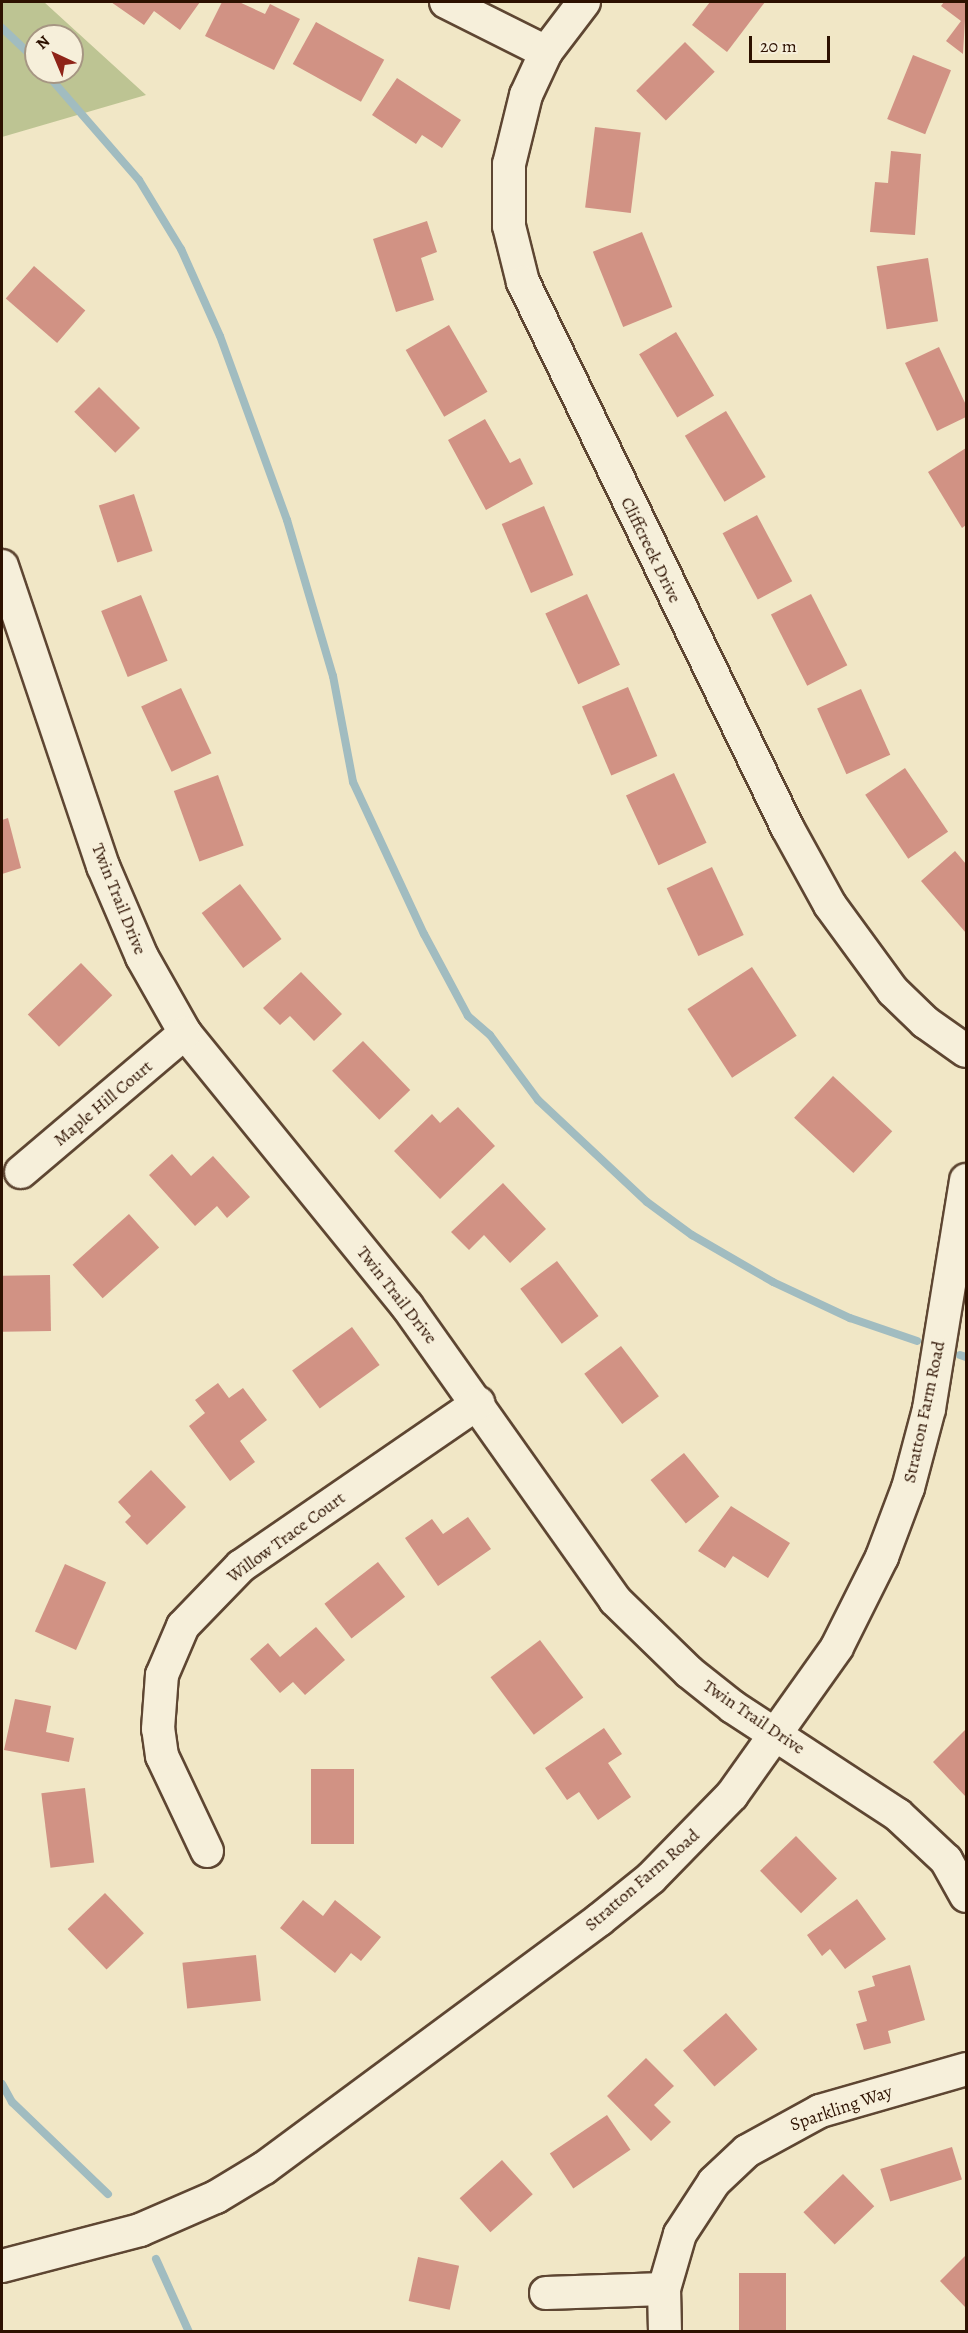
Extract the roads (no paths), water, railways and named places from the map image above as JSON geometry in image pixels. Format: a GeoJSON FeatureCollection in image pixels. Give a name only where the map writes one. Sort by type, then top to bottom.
{"type":"FeatureCollection","features":[{"type":"Feature","properties":{"kind":"street"},"geometry":{"type":"LineString","coordinates":[[446,2],[546,52]]}},
{"type":"Feature","properties":{"kind":"street","name":"Cliffcreek Drive"},"geometry":{"type":"LineString","coordinates":[[584,2],[546,52],[526,94],[509,164],[509,226],[531,302],[787,827],[830,905],[893,991],[925,1022],[966,1051]]}},
{"type":"Feature","properties":{"kind":"street","name":"Twin Trail Drive"},"geometry":{"type":"LineString","coordinates":[[2,566],[103,866],[142,957],[184,1033],[407,1306],[478,1403],[615,1600],[689,1672],[778,1736],[898,1815],[946,1860],[965,1889]]}},
{"type":"Feature","properties":{"kind":"street","name":"Maple Hill Court"},"geometry":{"type":"LineString","coordinates":[[21,1172],[184,1033]]}},
{"type":"Feature","properties":{"kind":"street","name":"Stratton Farm Road"},"geometry":{"type":"LineString","coordinates":[[2,2266],[140,2230],[216,2197],[264,2168],[651,1878],[719,1810],[778,1736],[861,1604],[908,1488],[929,1409],[966,1180]]}},
{"type":"Feature","properties":{"kind":"street","name":"Willow Trace Court"},"geometry":{"type":"LineString","coordinates":[[207,1851],[180,1799],[162,1756],[158,1729],[162,1675],[183,1626],[241,1566],[478,1403]]}},
{"type":"Feature","properties":{"kind":"street","name":"Sparkling Way"},"geometry":{"type":"LineString","coordinates":[[665,2331],[664,2289],[669,2262],[695,2206],[747,2151],[820,2111],[966,2069]]}},
{"type":"Feature","properties":{"kind":"street"},"geometry":{"type":"LineString","coordinates":[[546,2293],[664,2289]]}},
{"type":"Feature","properties":{"kind":"waterway"},"geometry":{"type":"LineString","coordinates":[[2,28],[24,49]]}},
{"type":"Feature","properties":{"kind":"waterway"},"geometry":{"type":"LineString","coordinates":[[55,84],[139,180],[181,249],[220,336],[287,520],[333,676],[353,782],[424,934],[468,1016],[490,1035],[538,1100],[647,1202],[692,1235],[773,1282],[850,1318],[917,1341]]}},
{"type":"Feature","properties":{"kind":"waterway"},"geometry":{"type":"LineString","coordinates":[[960,1355],[966,1357]]}},
{"type":"Feature","properties":{"kind":"waterway"},"geometry":{"type":"LineString","coordinates":[[2,2084],[12,2102],[108,2194]]}},
{"type":"Feature","properties":{"kind":"waterway"},"geometry":{"type":"LineString","coordinates":[[156,2259],[189,2332]]}}]}
